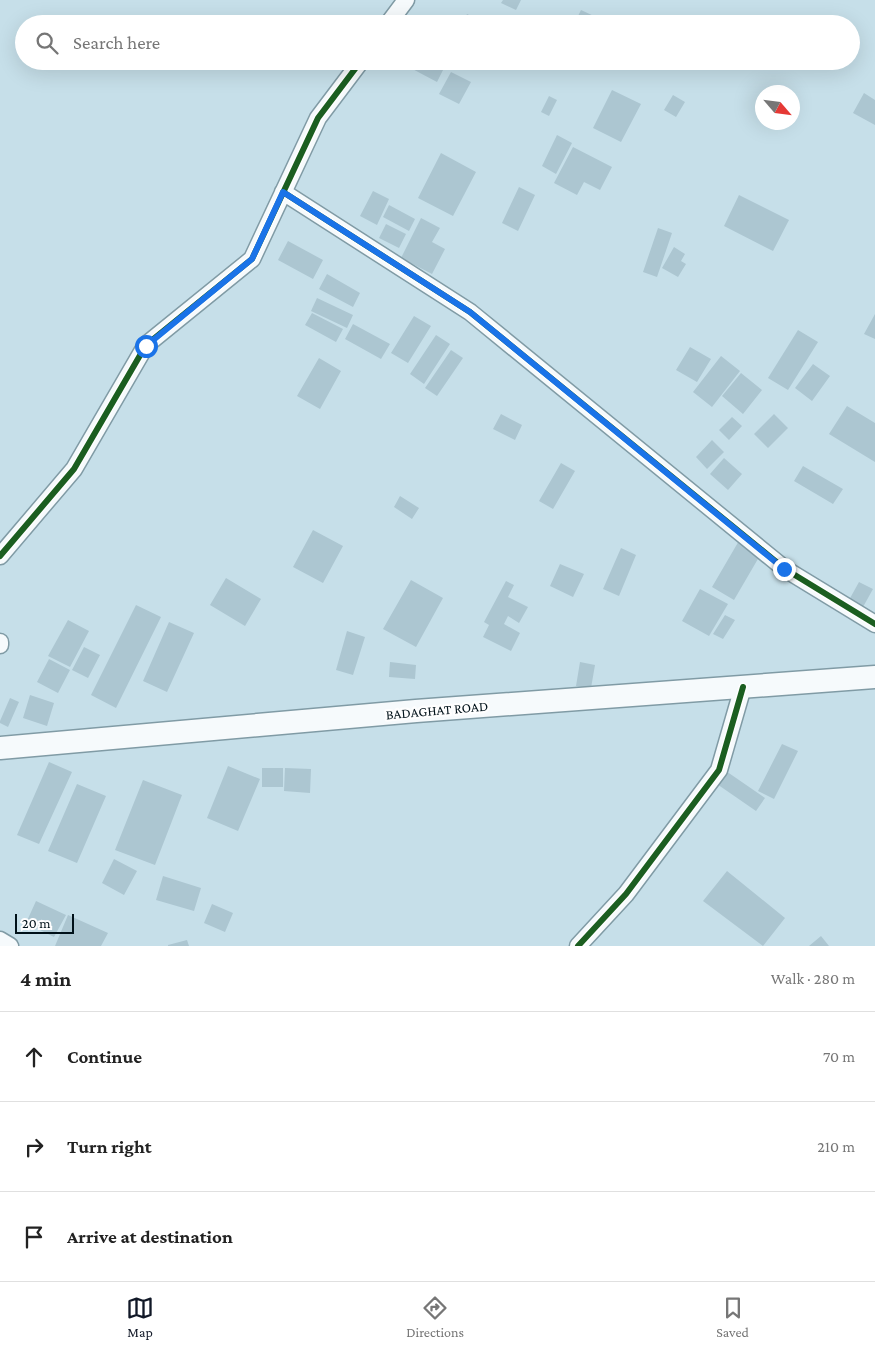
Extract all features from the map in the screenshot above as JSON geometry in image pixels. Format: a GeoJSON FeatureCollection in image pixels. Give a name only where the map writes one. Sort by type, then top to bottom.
{"type":"FeatureCollection","features":[{"type":"Feature","properties":{"kind":"main road","name":"BADAGHAT ROAD"},"geometry":{"type":"LineString","coordinates":[[0,748],[416,711],[875,677]]}},
{"type":"Feature","properties":{"kind":"street"},"geometry":{"type":"LineString","coordinates":[[395,15],[406,0]]}},
{"type":"Feature","properties":{"kind":"street"},"geometry":{"type":"LineString","coordinates":[[0,556],[74,469],[146,346],[252,259],[318,118],[354,70]]}},
{"type":"Feature","properties":{"kind":"street"},"geometry":{"type":"LineString","coordinates":[[283,192],[470,312],[784,569],[875,624]]}},
{"type":"Feature","properties":{"kind":"street"},"geometry":{"type":"LineString","coordinates":[[578,946],[626,894],[719,770],[743,687]]}},
{"type":"Feature","properties":{"kind":"street"},"geometry":{"type":"LineString","coordinates":[[0,940],[10,946]]}},
{"type":"Feature","properties":{"kind":"building"},"geometry":{"type":"Polygon","coordinates":[[[503,0],[521,0],[516,10],[501,3],[503,0]]]}},
{"type":"Feature","properties":{"kind":"building"},"geometry":{"type":"Polygon","coordinates":[[[581,10],[592,15],[578,15],[581,10]]]}},
{"type":"Feature","properties":{"kind":"building"},"geometry":{"type":"Polygon","coordinates":[[[414,70],[443,70],[437,82],[414,70]]]}},
{"type":"Feature","properties":{"kind":"building"},"geometry":{"type":"Polygon","coordinates":[[[451,72],[471,82],[459,104],[439,94],[451,72]]]}},
{"type":"Feature","properties":{"kind":"building"},"geometry":{"type":"Polygon","coordinates":[[[612,90],[641,104],[621,142],[593,128],[612,90]]]}},
{"type":"Feature","properties":{"kind":"building"},"geometry":{"type":"Polygon","coordinates":[[[864,93],[875,100],[875,125],[853,113],[864,93]]]}},
{"type":"Feature","properties":{"kind":"building"},"geometry":{"type":"Polygon","coordinates":[[[673,95],[685,102],[676,117],[664,110],[673,95]]]}},
{"type":"Feature","properties":{"kind":"building"},"geometry":{"type":"Polygon","coordinates":[[[549,96],[557,100],[549,116],[541,112],[549,96]]]}},
{"type":"Feature","properties":{"kind":"building"},"geometry":{"type":"Polygon","coordinates":[[[557,135],[572,143],[556,174],[542,166],[557,135]]]}},
{"type":"Feature","properties":{"kind":"building"},"geometry":{"type":"Polygon","coordinates":[[[573,147],[612,167],[600,190],[584,182],[577,195],[554,183],[573,147]]]}},
{"type":"Feature","properties":{"kind":"building"},"geometry":{"type":"Polygon","coordinates":[[[441,153],[476,172],[453,216],[418,198],[441,153]]]}},
{"type":"Feature","properties":{"kind":"building"},"geometry":{"type":"Polygon","coordinates":[[[519,187],[535,195],[518,231],[502,223],[519,187]]]}},
{"type":"Feature","properties":{"kind":"building"},"geometry":{"type":"Polygon","coordinates":[[[373,191],[389,199],[377,225],[360,216],[373,191]]]}},
{"type":"Feature","properties":{"kind":"building"},"geometry":{"type":"Polygon","coordinates":[[[739,195],[789,220],[773,251],[724,226],[739,195]]]}},
{"type":"Feature","properties":{"kind":"building"},"geometry":{"type":"Polygon","coordinates":[[[389,205],[415,219],[409,231],[383,217],[389,205]]]}},
{"type":"Feature","properties":{"kind":"building"},"geometry":{"type":"Polygon","coordinates":[[[421,218],[440,228],[432,242],[445,249],[432,274],[401,258],[421,218]]]}},
{"type":"Feature","properties":{"kind":"building"},"geometry":{"type":"Polygon","coordinates":[[[386,224],[406,234],[399,248],[379,238],[386,224]]]}},
{"type":"Feature","properties":{"kind":"building"},"geometry":{"type":"Polygon","coordinates":[[[658,228],[672,233],[657,277],[643,272],[658,228]]]}},
{"type":"Feature","properties":{"kind":"building"},"geometry":{"type":"Polygon","coordinates":[[[288,241],[323,260],[313,279],[278,260],[288,241]]]}},
{"type":"Feature","properties":{"kind":"building"},"geometry":{"type":"Polygon","coordinates":[[[674,247],[685,254],[681,261],[686,264],[678,277],[662,268],[674,247]]]}},
{"type":"Feature","properties":{"kind":"building"},"geometry":{"type":"Polygon","coordinates":[[[327,274],[360,293],[353,307],[319,289],[327,274]]]}},
{"type":"Feature","properties":{"kind":"building"},"geometry":{"type":"Polygon","coordinates":[[[317,298],[353,315],[347,328],[311,311],[317,298]]]}},
{"type":"Feature","properties":{"kind":"building"},"geometry":{"type":"Polygon","coordinates":[[[312,313],[343,329],[336,342],[305,325],[312,313]]]}},
{"type":"Feature","properties":{"kind":"building"},"geometry":{"type":"Polygon","coordinates":[[[875,314],[875,339],[864,334],[875,314]]]}},
{"type":"Feature","properties":{"kind":"building"},"geometry":{"type":"Polygon","coordinates":[[[414,316],[431,326],[408,363],[391,353],[414,316]]]}},
{"type":"Feature","properties":{"kind":"building"},"geometry":{"type":"Polygon","coordinates":[[[353,324],[390,344],[381,359],[345,339],[353,324]]]}},
{"type":"Feature","properties":{"kind":"building"},"geometry":{"type":"Polygon","coordinates":[[[798,330],[818,342],[788,390],[768,378],[798,330]]]}},
{"type":"Feature","properties":{"kind":"building"},"geometry":{"type":"Polygon","coordinates":[[[436,335],[450,344],[424,384],[410,374],[436,335]]]}},
{"type":"Feature","properties":{"kind":"building"},"geometry":{"type":"Polygon","coordinates":[[[690,347],[711,359],[697,382],[676,370],[690,347]]]}},
{"type":"Feature","properties":{"kind":"building"},"geometry":{"type":"Polygon","coordinates":[[[451,350],[463,358],[437,396],[425,388],[451,350]]]}},
{"type":"Feature","properties":{"kind":"building"},"geometry":{"type":"Polygon","coordinates":[[[721,356],[740,371],[712,407],[693,392],[721,356]]]}},
{"type":"Feature","properties":{"kind":"building"},"geometry":{"type":"Polygon","coordinates":[[[319,358],[341,371],[320,409],[297,396],[319,358]]]}},
{"type":"Feature","properties":{"kind":"building"},"geometry":{"type":"Polygon","coordinates":[[[813,364],[830,376],[812,401],[795,388],[813,364]]]}},
{"type":"Feature","properties":{"kind":"building"},"geometry":{"type":"Polygon","coordinates":[[[741,373],[762,390],[743,414],[722,396],[741,373]]]}},
{"type":"Feature","properties":{"kind":"building"},"geometry":{"type":"Polygon","coordinates":[[[847,406],[875,423],[875,462],[829,434],[847,406]]]}},
{"type":"Feature","properties":{"kind":"building"},"geometry":{"type":"Polygon","coordinates":[[[501,414],[522,425],[515,440],[493,429],[501,414]]]}},
{"type":"Feature","properties":{"kind":"building"},"geometry":{"type":"Polygon","coordinates":[[[774,414],[788,428],[768,448],[754,434],[774,414]]]}},
{"type":"Feature","properties":{"kind":"building"},"geometry":{"type":"Polygon","coordinates":[[[732,417],[742,426],[729,440],[719,430],[732,417]]]}},
{"type":"Feature","properties":{"kind":"building"},"geometry":{"type":"Polygon","coordinates":[[[712,440],[724,452],[707,469],[696,457],[712,440]]]}},
{"type":"Feature","properties":{"kind":"building"},"geometry":{"type":"Polygon","coordinates":[[[724,458],[742,474],[728,490],[710,474],[724,458]]]}},
{"type":"Feature","properties":{"kind":"building"},"geometry":{"type":"Polygon","coordinates":[[[561,463],[575,471],[553,509],[539,501],[561,463]]]}},
{"type":"Feature","properties":{"kind":"building"},"geometry":{"type":"Polygon","coordinates":[[[803,466],[843,489],[833,504],[794,481],[803,466]]]}},
{"type":"Feature","properties":{"kind":"building"},"geometry":{"type":"Polygon","coordinates":[[[400,496],[419,508],[412,519],[394,507],[400,496]]]}},
{"type":"Feature","properties":{"kind":"building"},"geometry":{"type":"Polygon","coordinates":[[[313,530],[343,546],[323,583],[293,567],[313,530]]]}},
{"type":"Feature","properties":{"kind":"building"},"geometry":{"type":"Polygon","coordinates":[[[740,539],[762,552],[734,600],[712,587],[740,539]]]}},
{"type":"Feature","properties":{"kind":"building"},"geometry":{"type":"Polygon","coordinates":[[[621,548],[636,555],[619,596],[603,589],[621,548]]]}},
{"type":"Feature","properties":{"kind":"building"},"geometry":{"type":"Polygon","coordinates":[[[560,564],[584,574],[573,597],[550,586],[560,564]]]}},
{"type":"Feature","properties":{"kind":"building"},"geometry":{"type":"Polygon","coordinates":[[[226,578],[261,599],[245,626],[210,605],[226,578]]]}},
{"type":"Feature","properties":{"kind":"building"},"geometry":{"type":"Polygon","coordinates":[[[411,580],[443,598],[416,647],[383,629],[411,580]]]}},
{"type":"Feature","properties":{"kind":"building"},"geometry":{"type":"Polygon","coordinates":[[[506,581],[514,585],[508,597],[528,607],[519,623],[508,616],[504,624],[520,633],[511,651],[483,637],[489,625],[484,622],[506,581]]]}},
{"type":"Feature","properties":{"kind":"building"},"geometry":{"type":"Polygon","coordinates":[[[859,582],[873,589],[863,607],[849,600],[859,582]]]}},
{"type":"Feature","properties":{"kind":"building"},"geometry":{"type":"Polygon","coordinates":[[[700,589],[728,604],[709,636],[682,621],[700,589]]]}},
{"type":"Feature","properties":{"kind":"building"},"geometry":{"type":"Polygon","coordinates":[[[136,605],[161,617],[116,708],[91,695],[136,605]]]}},
{"type":"Feature","properties":{"kind":"building"},"geometry":{"type":"Polygon","coordinates":[[[725,615],[735,620],[723,639],[713,634],[725,615]]]}},
{"type":"Feature","properties":{"kind":"building"},"geometry":{"type":"Polygon","coordinates":[[[68,620],[89,631],[70,667],[48,656],[68,620]]]}},
{"type":"Feature","properties":{"kind":"building"},"geometry":{"type":"Polygon","coordinates":[[[169,622],[194,633],[167,692],[143,681],[169,622]]]}},
{"type":"Feature","properties":{"kind":"building"},"geometry":{"type":"Polygon","coordinates":[[[347,631],[365,637],[353,675],[336,670],[347,631]]]}},
{"type":"Feature","properties":{"kind":"building"},"geometry":{"type":"Polygon","coordinates":[[[84,647],[100,655],[88,678],[72,670],[84,647]]]}},
{"type":"Feature","properties":{"kind":"building"},"geometry":{"type":"Polygon","coordinates":[[[49,659],[70,670],[58,693],[37,682],[49,659]]]}},
{"type":"Feature","properties":{"kind":"building"},"geometry":{"type":"Polygon","coordinates":[[[390,662],[416,665],[415,679],[389,677],[390,662]]]}},
{"type":"Feature","properties":{"kind":"building"},"geometry":{"type":"Polygon","coordinates":[[[580,662],[595,665],[591,688],[576,686],[580,662]]]}},
{"type":"Feature","properties":{"kind":"building"},"geometry":{"type":"Polygon","coordinates":[[[30,695],[54,703],[47,726],[23,718],[30,695]]]}},
{"type":"Feature","properties":{"kind":"building"},"geometry":{"type":"Polygon","coordinates":[[[10,698],[19,702],[8,727],[0,723],[0,721],[10,698]]]}},
{"type":"Feature","properties":{"kind":"building"},"geometry":{"type":"Polygon","coordinates":[[[782,744],[798,751],[774,799],[758,791],[782,744]]]}},
{"type":"Feature","properties":{"kind":"building"},"geometry":{"type":"Polygon","coordinates":[[[49,762],[72,772],[39,844],[17,835],[49,762]]]}},
{"type":"Feature","properties":{"kind":"building"},"geometry":{"type":"Polygon","coordinates":[[[228,766],[260,779],[238,831],[207,818],[228,766]]]}},
{"type":"Feature","properties":{"kind":"building"},"geometry":{"type":"Polygon","coordinates":[[[262,768],[283,768],[283,787],[262,787],[262,768]]]}},
{"type":"Feature","properties":{"kind":"building"},"geometry":{"type":"Polygon","coordinates":[[[285,768],[311,769],[310,793],[284,791],[285,768]]]}},
{"type":"Feature","properties":{"kind":"building"},"geometry":{"type":"Polygon","coordinates":[[[723,769],[765,798],[756,811],[714,782],[723,769]]]}},
{"type":"Feature","properties":{"kind":"building"},"geometry":{"type":"Polygon","coordinates":[[[143,780],[182,795],[155,865],[115,850],[143,780]]]}},
{"type":"Feature","properties":{"kind":"building"},"geometry":{"type":"Polygon","coordinates":[[[77,784],[106,796],[77,863],[48,851],[77,784]]]}},
{"type":"Feature","properties":{"kind":"building"},"geometry":{"type":"Polygon","coordinates":[[[114,859],[137,871],[124,895],[102,883],[114,859]]]}},
{"type":"Feature","properties":{"kind":"building"},"geometry":{"type":"Polygon","coordinates":[[[727,871],[785,918],[763,946],[703,901],[727,871]]]}},
{"type":"Feature","properties":{"kind":"building"},"geometry":{"type":"Polygon","coordinates":[[[163,876],[201,888],[194,911],[156,900],[163,876]]]}},
{"type":"Feature","properties":{"kind":"building"},"geometry":{"type":"Polygon","coordinates":[[[36,901],[66,915],[54,937],[26,923],[36,901]]]}},
{"type":"Feature","properties":{"kind":"building"},"geometry":{"type":"Polygon","coordinates":[[[212,904],[233,913],[225,932],[204,923],[212,904]]]}},
{"type":"Feature","properties":{"kind":"building"},"geometry":{"type":"Polygon","coordinates":[[[68,915],[108,933],[101,946],[55,946],[68,915]]]}},
{"type":"Feature","properties":{"kind":"building"},"geometry":{"type":"Polygon","coordinates":[[[821,936],[829,946],[809,946],[821,936]]]}},
{"type":"Feature","properties":{"kind":"building"},"geometry":{"type":"Polygon","coordinates":[[[187,940],[189,946],[168,946],[168,945],[187,940]]]}},
{"type":"Feature","properties":{"kind":"cycle path"},"geometry":{"type":"LineString","coordinates":[[0,556],[74,469],[146,345],[252,259],[318,118],[354,70]]}},
{"type":"Feature","properties":{"kind":"cycle path"},"geometry":{"type":"LineString","coordinates":[[283,192],[470,312],[785,569],[875,624]]}},
{"type":"Feature","properties":{"kind":"cycle path"},"geometry":{"type":"LineString","coordinates":[[578,946],[626,894],[719,770],[743,687]]}},
{"type":"Feature","properties":{"kind":"route"},"geometry":{"type":"LineString","coordinates":[[146,346],[252,259],[283,192],[470,312],[784,569]]}}]}
